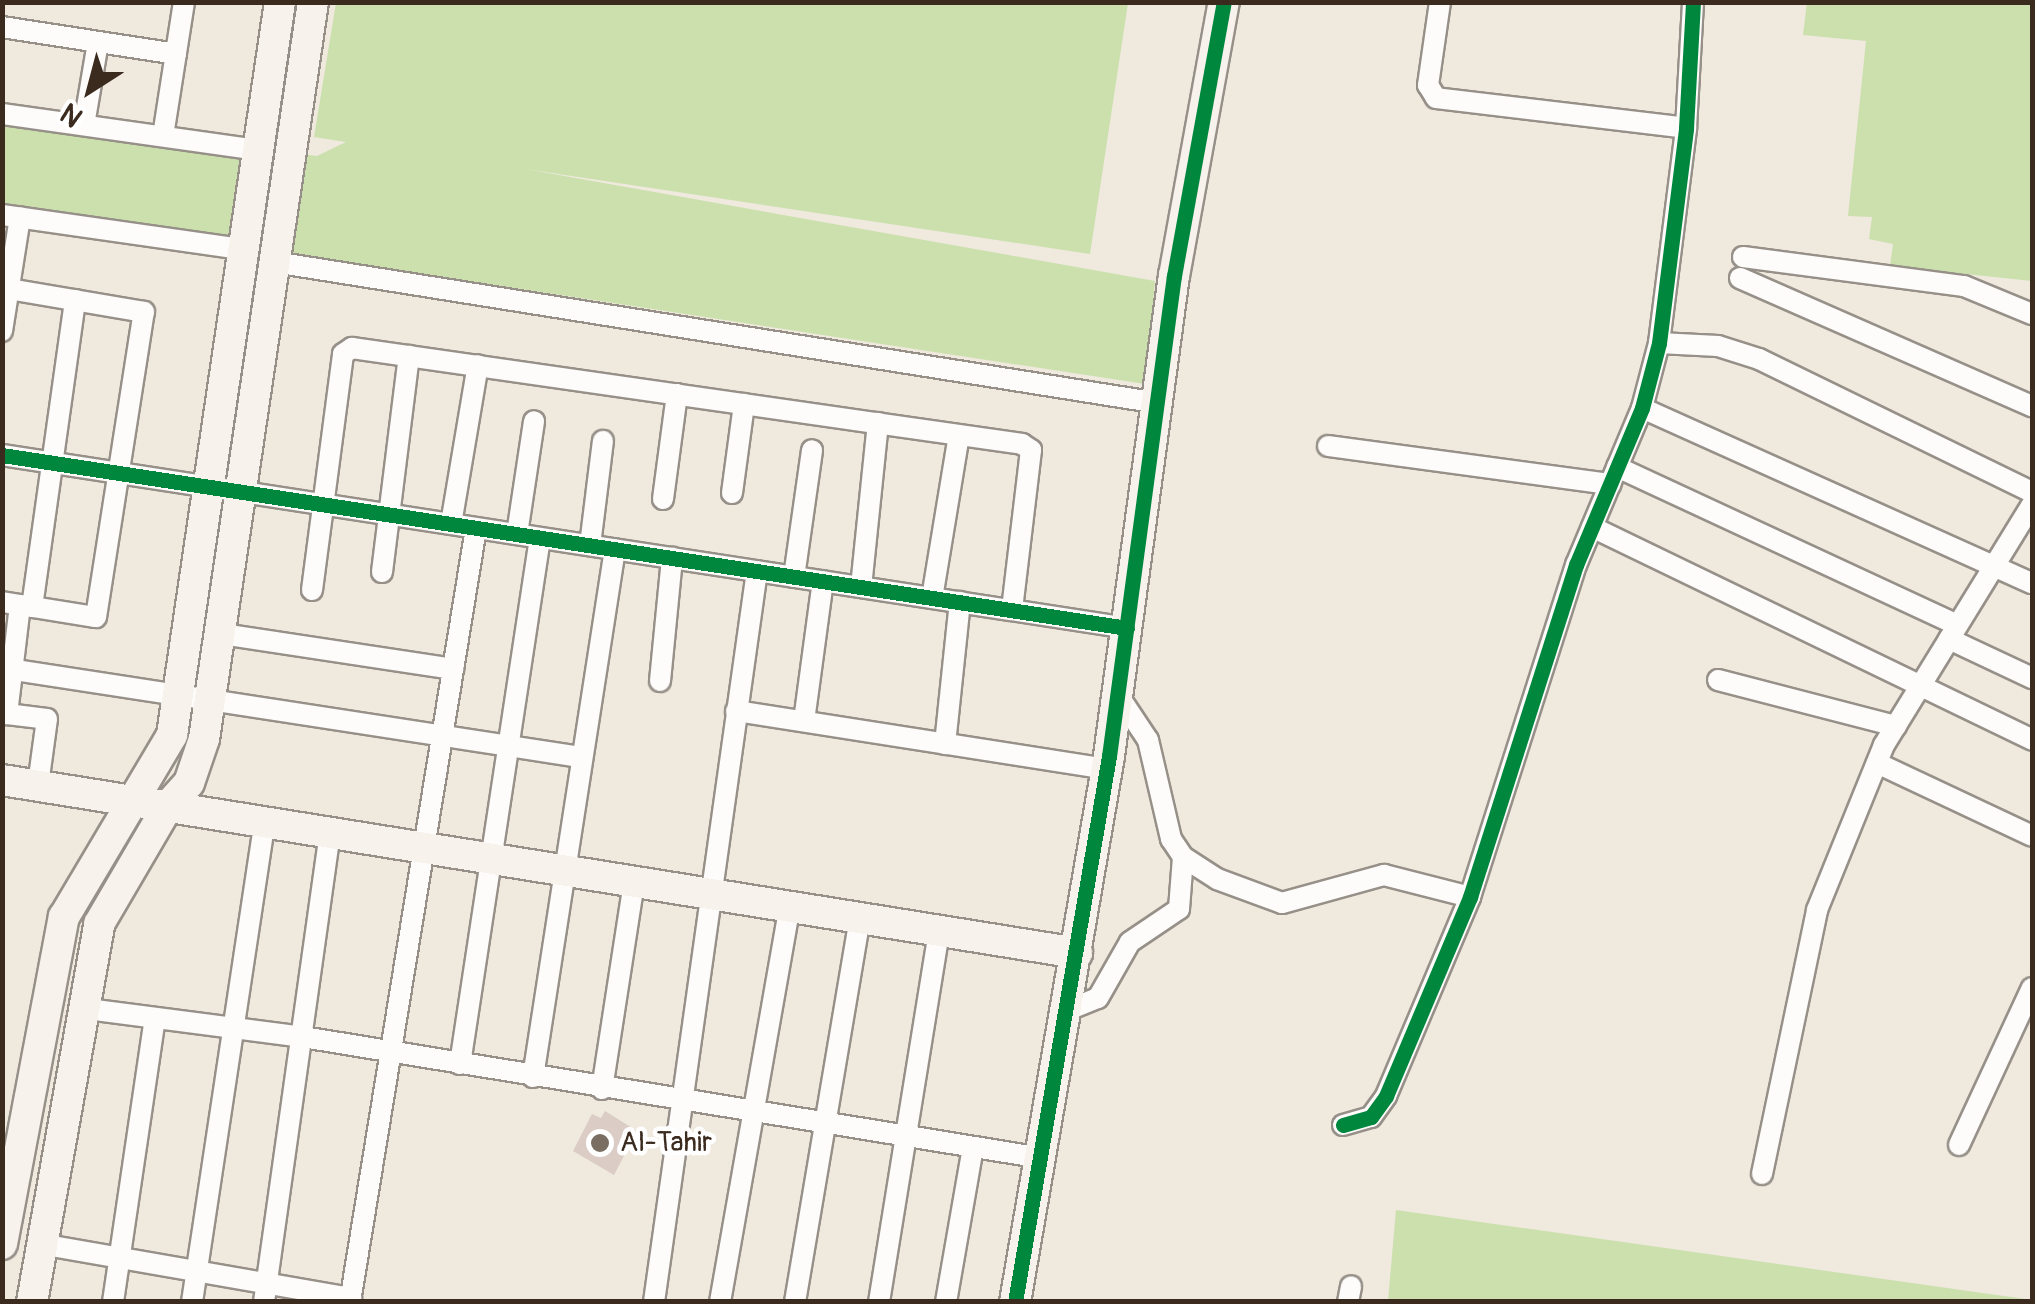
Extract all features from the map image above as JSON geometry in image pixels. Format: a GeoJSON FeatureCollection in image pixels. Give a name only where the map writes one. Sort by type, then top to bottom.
{"type":"FeatureCollection","features":[{"type":"Feature","properties":{"kind":"main road"},"geometry":{"type":"LineString","coordinates":[[32,1302],[80,1008],[99,924],[168,806],[189,783],[211,699],[222,634],[225,489],[242,249],[280,2]]}},
{"type":"Feature","properties":{"kind":"main road"},"geometry":{"type":"LineString","coordinates":[[2,1244],[9,1155],[64,918],[131,800],[142,793],[172,735],[274,262],[314,2]]}},
{"type":"Feature","properties":{"kind":"main road"},"geometry":{"type":"LineString","coordinates":[[1015,1302],[1078,953],[1128,628],[1174,276],[1224,2]]}},
{"type":"Feature","properties":{"kind":"main road"},"geometry":{"type":"LineString","coordinates":[[2,780],[1078,953]]}},
{"type":"Feature","properties":{"kind":"street"},"geometry":{"type":"LineString","coordinates":[[163,136],[184,2]]}},
{"type":"Feature","properties":{"kind":"street"},"geometry":{"type":"LineString","coordinates":[[1440,2],[1428,85],[1436,98],[1686,128]]}},
{"type":"Feature","properties":{"kind":"street"},"geometry":{"type":"LineString","coordinates":[[1344,1125],[1370,1117],[1386,1096],[1470,897],[1592,526],[1642,408],[1659,343],[1686,128],[1692,2]]}},
{"type":"Feature","properties":{"kind":"street"},"geometry":{"type":"LineString","coordinates":[[2,27],[176,54]]}},
{"type":"Feature","properties":{"kind":"street"},"geometry":{"type":"LineString","coordinates":[[84,125],[98,42]]}},
{"type":"Feature","properties":{"kind":"street"},"geometry":{"type":"LineString","coordinates":[[2,114],[259,150]]}},
{"type":"Feature","properties":{"kind":"street"},"geometry":{"type":"LineString","coordinates":[[2,331],[9,289],[11,216],[242,249]]}},
{"type":"Feature","properties":{"kind":"street"},"geometry":{"type":"LineString","coordinates":[[274,262],[1158,404]]}},
{"type":"Feature","properties":{"kind":"street"},"geometry":{"type":"LineString","coordinates":[[2032,314],[1964,286],[1742,268],[2032,406]]}},
{"type":"Feature","properties":{"kind":"street"},"geometry":{"type":"LineString","coordinates":[[9,289],[144,312],[96,617],[18,605]]}},
{"type":"Feature","properties":{"kind":"street"},"geometry":{"type":"LineString","coordinates":[[38,786],[48,719],[6,714],[7,669],[52,463],[75,300]]}},
{"type":"Feature","properties":{"kind":"street"},"geometry":{"type":"LineString","coordinates":[[1659,343],[1718,346],[1759,359],[2032,492]]}},
{"type":"Feature","properties":{"kind":"street"},"geometry":{"type":"LineString","coordinates":[[312,590],[318,504],[343,354],[352,348],[958,435],[1030,450],[1012,610]]}},
{"type":"Feature","properties":{"kind":"street"},"geometry":{"type":"LineString","coordinates":[[382,572],[409,356]]}},
{"type":"Feature","properties":{"kind":"street"},"geometry":{"type":"LineString","coordinates":[[451,524],[478,365]]}},
{"type":"Feature","properties":{"kind":"street"},"geometry":{"type":"LineString","coordinates":[[663,500],[678,394]]}},
{"type":"Feature","properties":{"kind":"street"},"geometry":{"type":"LineString","coordinates":[[732,493],[744,404]]}},
{"type":"Feature","properties":{"kind":"street"},"geometry":{"type":"LineString","coordinates":[[1642,408],[2032,583]]}},
{"type":"Feature","properties":{"kind":"street"},"geometry":{"type":"LineString","coordinates":[[517,534],[534,421]]}},
{"type":"Feature","properties":{"kind":"street"},"geometry":{"type":"LineString","coordinates":[[861,587],[878,423]]}},
{"type":"Feature","properties":{"kind":"street"},"geometry":{"type":"LineString","coordinates":[[932,598],[958,435]]}},
{"type":"Feature","properties":{"kind":"street"},"geometry":{"type":"LineString","coordinates":[[590,546],[603,441]]}},
{"type":"Feature","properties":{"kind":"street"},"geometry":{"type":"LineString","coordinates":[[1328,446],[1614,476],[1953,632],[2032,678]]}},
{"type":"Feature","properties":{"kind":"street"},"geometry":{"type":"LineString","coordinates":[[794,577],[812,450]]}},
{"type":"Feature","properties":{"kind":"street"},"geometry":{"type":"LineString","coordinates":[[2,455],[1128,628]]}},
{"type":"Feature","properties":{"kind":"street"},"geometry":{"type":"LineString","coordinates":[[1762,1174],[1817,910],[1896,726],[2032,504]]}},
{"type":"Feature","properties":{"kind":"street"},"geometry":{"type":"LineString","coordinates":[[1592,526],[1922,683],[2032,740]]}},
{"type":"Feature","properties":{"kind":"street"},"geometry":{"type":"LineString","coordinates":[[40,1244],[197,1271],[266,1292],[350,1300],[476,528]]}},
{"type":"Feature","properties":{"kind":"street"},"geometry":{"type":"LineString","coordinates":[[460,1064],[488,858],[540,538]]}},
{"type":"Feature","properties":{"kind":"street"},"geometry":{"type":"LineString","coordinates":[[533,1077],[561,870],[615,549]]}},
{"type":"Feature","properties":{"kind":"street"},"geometry":{"type":"LineString","coordinates":[[660,682],[672,558]]}},
{"type":"Feature","properties":{"kind":"street"},"geometry":{"type":"LineString","coordinates":[[654,1302],[756,571]]}},
{"type":"Feature","properties":{"kind":"street"},"geometry":{"type":"LineString","coordinates":[[804,722],[823,581]]}},
{"type":"Feature","properties":{"kind":"street"},"geometry":{"type":"LineString","coordinates":[[946,744],[960,602]]}},
{"type":"Feature","properties":{"kind":"street"},"geometry":{"type":"LineString","coordinates":[[222,634],[453,669]]}},
{"type":"Feature","properties":{"kind":"street"},"geometry":{"type":"LineString","coordinates":[[7,669],[580,756]]}},
{"type":"Feature","properties":{"kind":"street"},"geometry":{"type":"LineString","coordinates":[[1718,680],[1896,726]]}},
{"type":"Feature","properties":{"kind":"street"},"geometry":{"type":"LineString","coordinates":[[1118,694],[1148,740],[1171,838],[1183,857],[1249,895],[1282,903],[1310,900],[1384,875],[1470,897]]}},
{"type":"Feature","properties":{"kind":"street"},"geometry":{"type":"LineString","coordinates":[[736,711],[1107,769]]}},
{"type":"Feature","properties":{"kind":"street"},"geometry":{"type":"LineString","coordinates":[[1877,764],[2032,836]]}},
{"type":"Feature","properties":{"kind":"street"},"geometry":{"type":"LineString","coordinates":[[192,1302],[265,822]]}},
{"type":"Feature","properties":{"kind":"street"},"geometry":{"type":"LineString","coordinates":[[266,1292],[330,832]]}},
{"type":"Feature","properties":{"kind":"street"},"geometry":{"type":"LineString","coordinates":[[1068,1010],[1098,998],[1130,942],[1179,908],[1183,857]]}},
{"type":"Feature","properties":{"kind":"street"},"geometry":{"type":"LineString","coordinates":[[602,1090],[634,882]]}},
{"type":"Feature","properties":{"kind":"street"},"geometry":{"type":"LineString","coordinates":[[720,1302],[790,907]]}},
{"type":"Feature","properties":{"kind":"street"},"geometry":{"type":"LineString","coordinates":[[795,1302],[860,918]]}},
{"type":"Feature","properties":{"kind":"street"},"geometry":{"type":"LineString","coordinates":[[879,1302],[940,931]]}},
{"type":"Feature","properties":{"kind":"street"},"geometry":{"type":"LineString","coordinates":[[1959,1144],[2032,988]]}},
{"type":"Feature","properties":{"kind":"street"},"geometry":{"type":"LineString","coordinates":[[80,1008],[303,1037],[684,1104],[1042,1158]]}},
{"type":"Feature","properties":{"kind":"street"},"geometry":{"type":"LineString","coordinates":[[113,1302],[156,1018]]}},
{"type":"Feature","properties":{"kind":"street"},"geometry":{"type":"LineString","coordinates":[[946,1302],[974,1148]]}},
{"type":"Feature","properties":{"kind":"green space"},"geometry":{"type":"Polygon","coordinates":[[[1807,2],[2032,3],[2032,281],[1890,266],[1893,244],[1869,239],[1872,217],[1848,216],[1866,41],[1803,35],[1807,2]]]}},
{"type":"Feature","properties":{"kind":"green space"},"geometry":{"type":"Polygon","coordinates":[[[336,3],[1128,3],[1090,254],[525,169],[1155,281],[1145,384],[3,210],[2,118],[317,156],[346,142],[314,137],[336,3]]]}},
{"type":"Feature","properties":{"kind":"green space"},"geometry":{"type":"Polygon","coordinates":[[[1396,1210],[2032,1300],[2032,1301],[1388,1301],[1396,1210]]]}},
{"type":"Feature","properties":{"kind":"building"},"geometry":{"type":"Polygon","coordinates":[[[605,1111],[637,1131],[614,1175],[573,1151],[592,1114],[601,1118],[605,1111]]]}},
{"type":"Feature","properties":{"kind":"cycle path"},"geometry":{"type":"LineString","coordinates":[[1015,1302],[1109,756],[1174,276],[1224,2]]}},
{"type":"Feature","properties":{"kind":"cycle path"},"geometry":{"type":"LineString","coordinates":[[1343,1125],[1371,1117],[1386,1096],[1470,897],[1576,565],[1642,408],[1659,343],[1686,128],[1693,2]]}},
{"type":"Feature","properties":{"kind":"cycle path"},"geometry":{"type":"LineString","coordinates":[[2,455],[1127,628]]}},
{"type":"Feature","properties":{"kind":"place","name":"Al-Tahir"},"geometry":{"type":"Point","coordinates":[600,1143]}}]}
